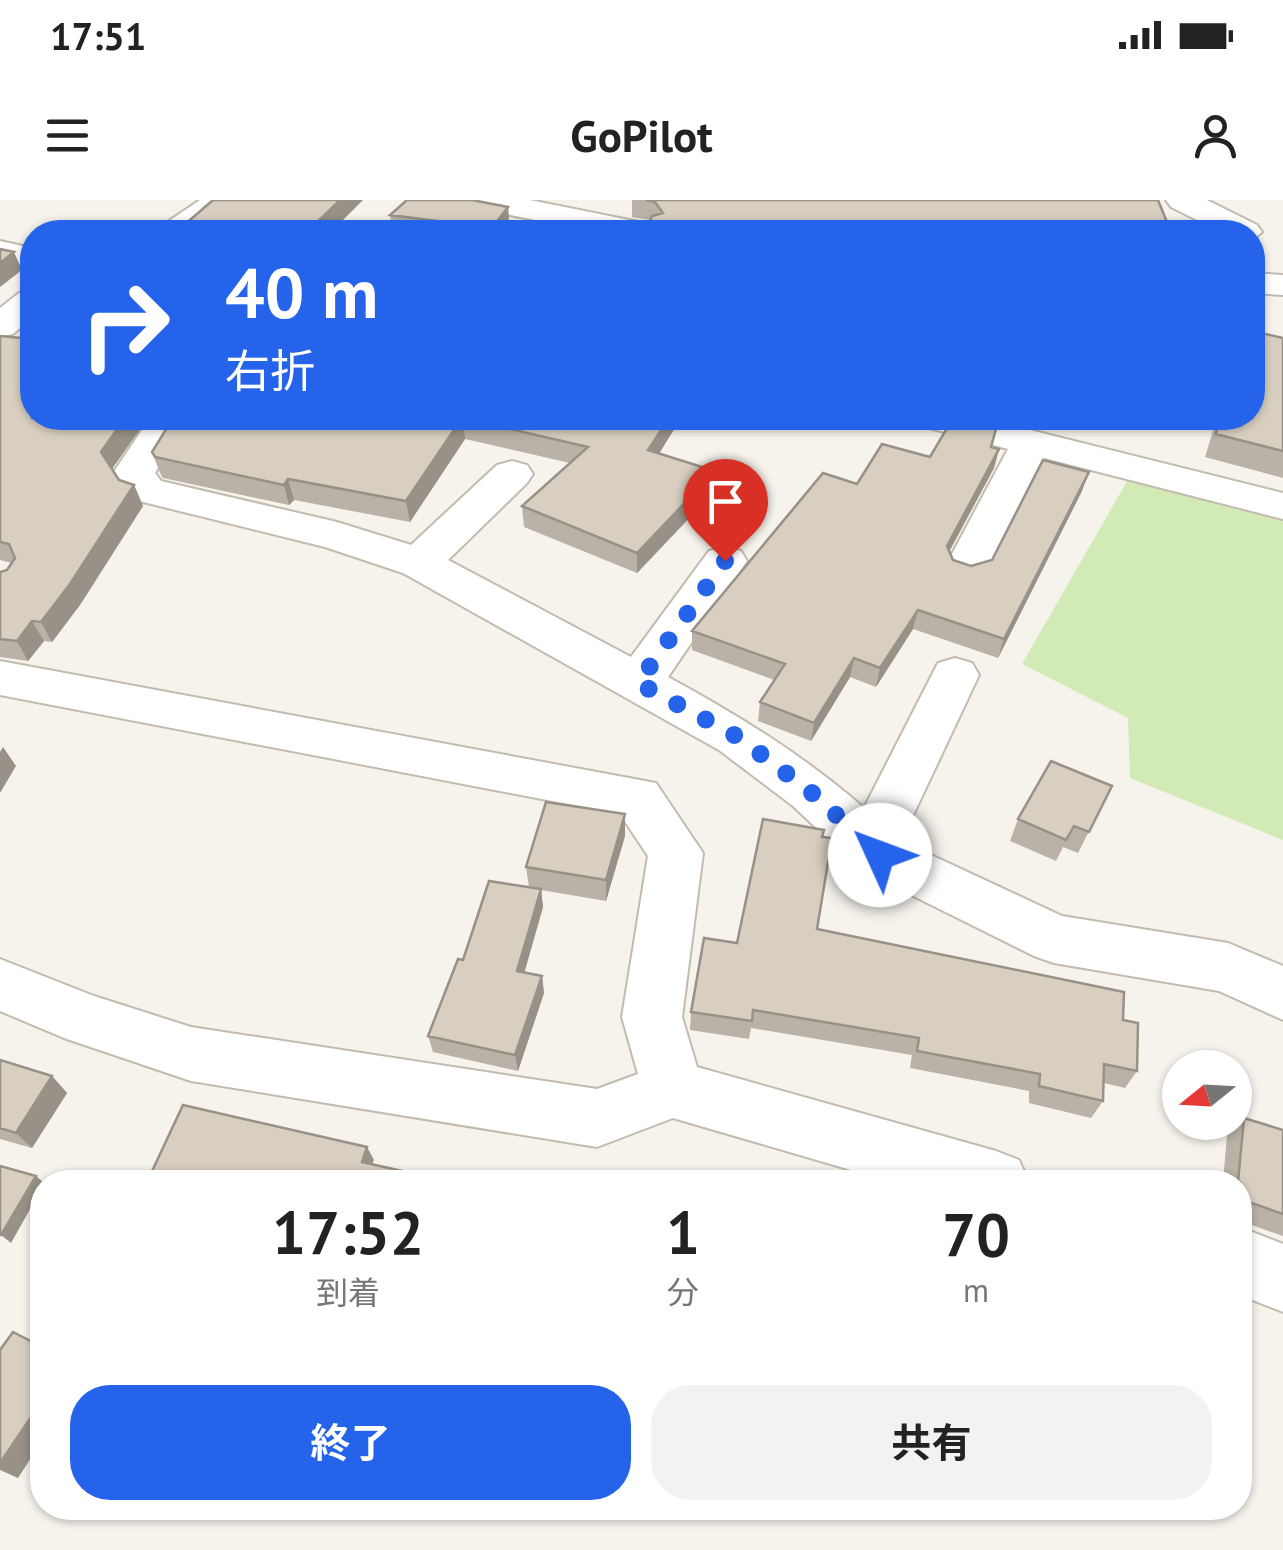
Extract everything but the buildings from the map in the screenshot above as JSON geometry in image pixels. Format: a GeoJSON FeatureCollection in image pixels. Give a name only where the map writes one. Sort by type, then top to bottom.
{"type":"FeatureCollection","features":[{"type":"Feature","properties":{"kind":"street"},"geometry":{"type":"LineString","coordinates":[[192,220],[221,200]]}},
{"type":"Feature","properties":{"kind":"street"},"geometry":{"type":"LineString","coordinates":[[480,200],[581,220]]}},
{"type":"Feature","properties":{"kind":"street"},"geometry":{"type":"LineString","coordinates":[[1182,200],[1220,220]]}},
{"type":"Feature","properties":{"kind":"street"},"geometry":{"type":"LineString","coordinates":[[0,326],[20,310]]}},
{"type":"Feature","properties":{"kind":"street"},"geometry":{"type":"LineString","coordinates":[[160,430],[134,472],[146,490],[337,536],[418,563],[738,737],[811,792],[880,855],[1054,939],[1228,968],[1283,994]]}},
{"type":"Feature","properties":{"kind":"street"},"geometry":{"type":"LineString","coordinates":[[980,430],[1283,506]]}},
{"type":"Feature","properties":{"kind":"street"},"geometry":{"type":"LineString","coordinates":[[967,568],[1031,444]]}},
{"type":"Feature","properties":{"kind":"street"},"geometry":{"type":"LineString","coordinates":[[418,563],[512,474]]}},
{"type":"Feature","properties":{"kind":"street"},"geometry":{"type":"LineString","coordinates":[[638,683],[725,561]]}},
{"type":"Feature","properties":{"kind":"street"},"geometry":{"type":"LineString","coordinates":[[871,846],[955,675]]}},
{"type":"Feature","properties":{"kind":"street"},"geometry":{"type":"LineString","coordinates":[[0,678],[637,797],[676,853],[652,1018],[673,1089]]}},
{"type":"Feature","properties":{"kind":"street"},"geometry":{"type":"LineString","coordinates":[[0,984],[85,1019],[192,1054],[598,1118],[673,1089],[954,1170]]}},
{"type":"Feature","properties":{"kind":"street"},"geometry":{"type":"LineString","coordinates":[[1252,1266],[1283,1278]]}},
{"type":"Feature","properties":{"kind":"green space"},"geometry":{"type":"Polygon","coordinates":[[[1129,478],[1283,518],[1283,840],[1130,778],[1128,718],[1022,664],[1129,478]]]}},
{"type":"Feature","properties":{"kind":"route"},"geometry":{"type":"LineString","coordinates":[[725,561],[638,683],[738,737],[811,792],[880,855]]}}]}
